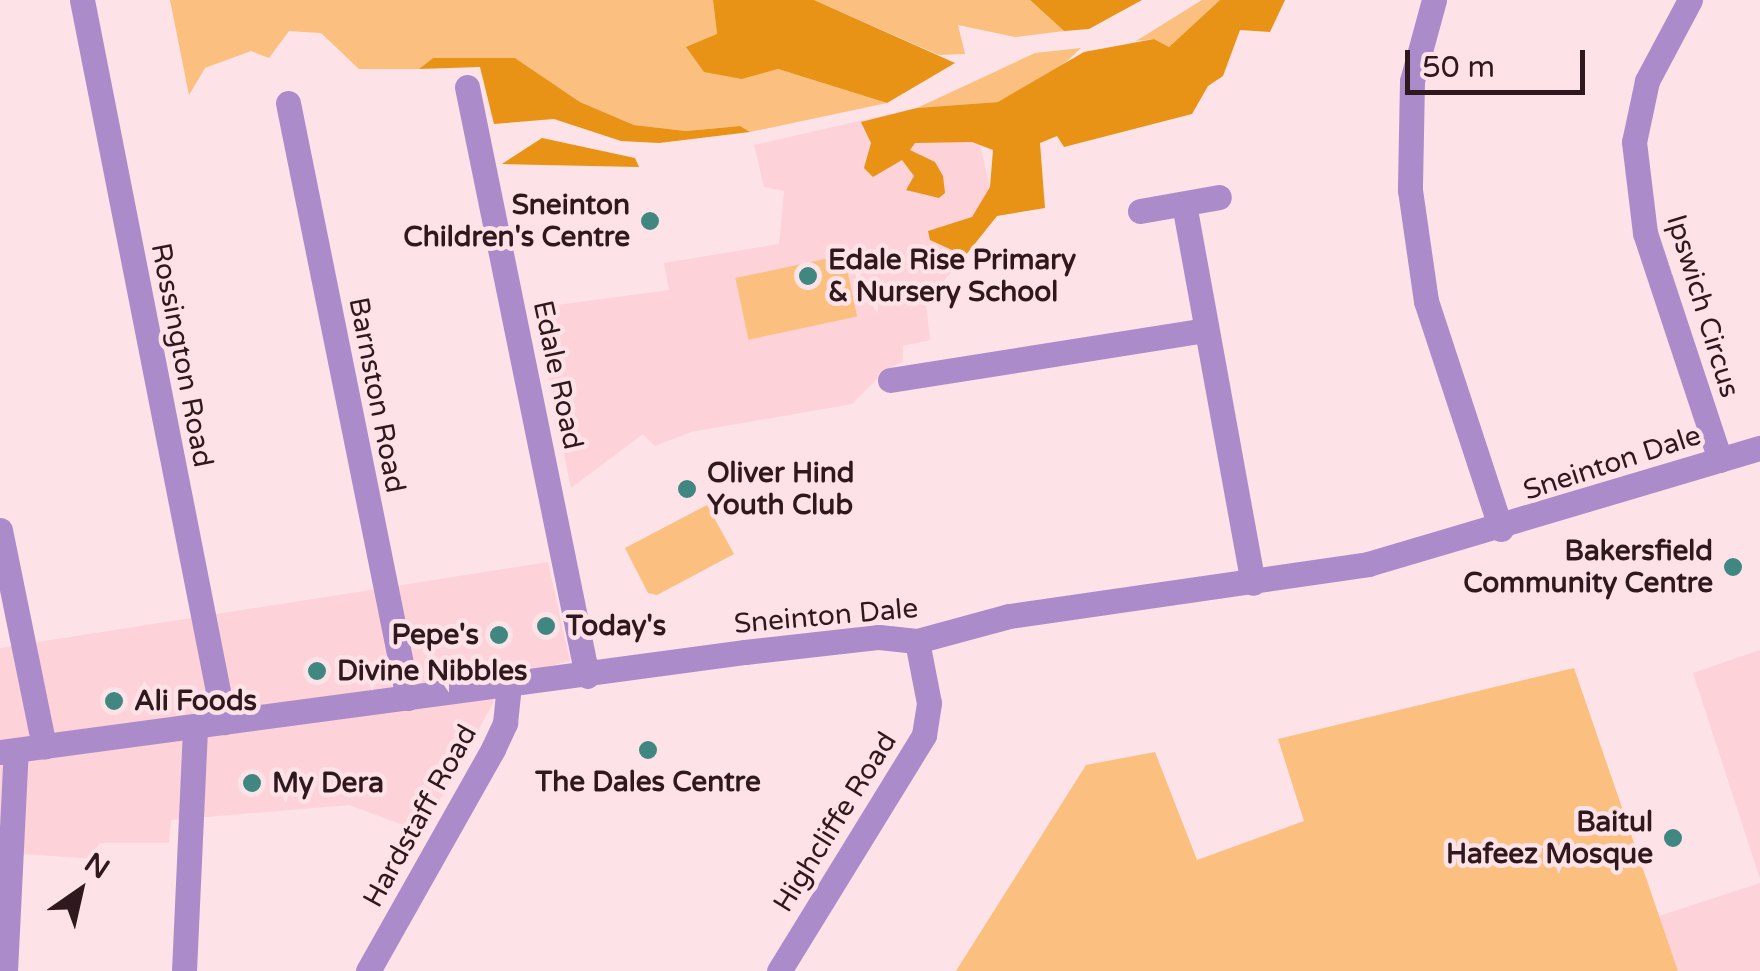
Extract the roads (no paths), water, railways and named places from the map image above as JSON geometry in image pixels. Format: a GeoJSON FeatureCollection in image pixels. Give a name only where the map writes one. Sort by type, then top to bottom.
{"type":"FeatureCollection","features":[{"type":"Feature","properties":{"kind":"street","name":"Rossington Road"},"geometry":{"type":"LineString","coordinates":[[82,0],[224,722]]}},
{"type":"Feature","properties":{"kind":"street"},"geometry":{"type":"LineString","coordinates":[[1434,0],[1412,81],[1410,190],[1426,301],[1501,529]]}},
{"type":"Feature","properties":{"kind":"street","name":"Ipswich Circus"},"geometry":{"type":"LineString","coordinates":[[1690,0],[1647,81],[1634,142],[1644,233],[1720,460]]}},
{"type":"Feature","properties":{"kind":"street","name":"Edale Road"},"geometry":{"type":"LineString","coordinates":[[467,87],[587,676]]}},
{"type":"Feature","properties":{"kind":"street","name":"Barnston Road"},"geometry":{"type":"LineString","coordinates":[[288,103],[408,698]]}},
{"type":"Feature","properties":{"kind":"street"},"geometry":{"type":"LineString","coordinates":[[1140,211],[1219,198]]}},
{"type":"Feature","properties":{"kind":"street"},"geometry":{"type":"LineString","coordinates":[[1184,204],[1252,583]]}},
{"type":"Feature","properties":{"kind":"street"},"geometry":{"type":"LineString","coordinates":[[890,380],[920,364],[1204,330]]}},
{"type":"Feature","properties":{"kind":"street","name":"Sneinton Dale"},"geometry":{"type":"LineString","coordinates":[[8,751],[879,637],[917,641],[1009,616],[1368,564],[1501,529],[1760,448]]}},
{"type":"Feature","properties":{"kind":"street"},"geometry":{"type":"LineString","coordinates":[[0,530],[44,747]]}},
{"type":"Feature","properties":{"kind":"street","name":"Highcliffe Road"},"geometry":{"type":"LineString","coordinates":[[779,971],[924,735],[928,703],[917,641]]}},
{"type":"Feature","properties":{"kind":"street","name":"Hardstaff Road"},"geometry":{"type":"LineString","coordinates":[[368,971],[493,749],[505,723],[509,686]]}},
{"type":"Feature","properties":{"kind":"street"},"geometry":{"type":"LineString","coordinates":[[184,971],[195,726]]}},
{"type":"Feature","properties":{"kind":"street"},"geometry":{"type":"LineString","coordinates":[[5,971],[8,751]]}},
{"type":"Feature","properties":{"kind":"place","name":"Sneinton Children's Centre"},"geometry":{"type":"Point","coordinates":[650,221]}},
{"type":"Feature","properties":{"kind":"place","name":"Edale Rise Primary & Nursery School"},"geometry":{"type":"Point","coordinates":[808,276]}},
{"type":"Feature","properties":{"kind":"place","name":"Oliver Hind Youth Club"},"geometry":{"type":"Point","coordinates":[687,489]}},
{"type":"Feature","properties":{"kind":"place","name":"Bakersfield Community Centre"},"geometry":{"type":"Point","coordinates":[1733,567]}},
{"type":"Feature","properties":{"kind":"place","name":"Today's"},"geometry":{"type":"Point","coordinates":[546,626]}},
{"type":"Feature","properties":{"kind":"place","name":"Pepe's"},"geometry":{"type":"Point","coordinates":[499,635]}},
{"type":"Feature","properties":{"kind":"place","name":"Divine Nibbles"},"geometry":{"type":"Point","coordinates":[317,671]}},
{"type":"Feature","properties":{"kind":"place","name":"Ali Foods"},"geometry":{"type":"Point","coordinates":[114,701]}},
{"type":"Feature","properties":{"kind":"place","name":"The Dales Centre"},"geometry":{"type":"Point","coordinates":[648,750]}},
{"type":"Feature","properties":{"kind":"place","name":"My Dera"},"geometry":{"type":"Point","coordinates":[252,783]}},
{"type":"Feature","properties":{"kind":"place","name":"Baitul Hafeez Mosque"},"geometry":{"type":"Point","coordinates":[1673,838]}}]}
